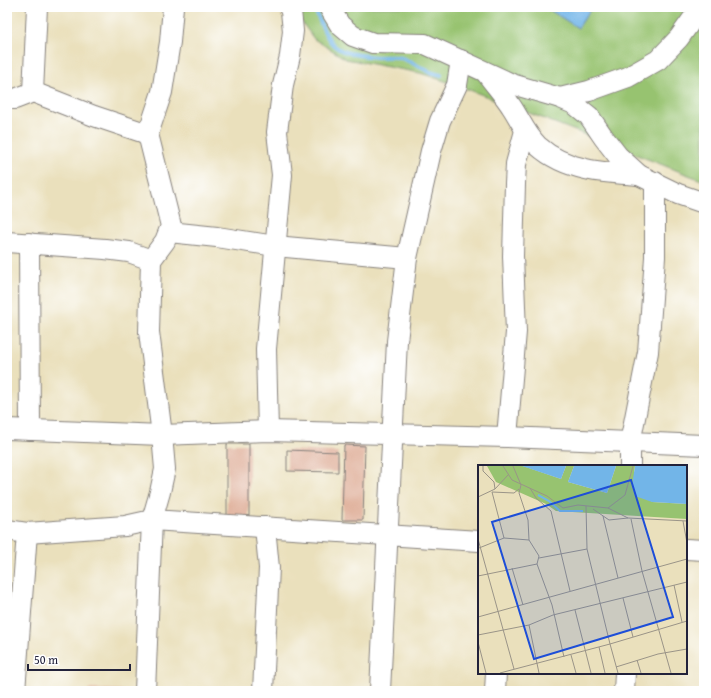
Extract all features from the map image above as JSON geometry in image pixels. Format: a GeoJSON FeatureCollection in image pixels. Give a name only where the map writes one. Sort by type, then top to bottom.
{"type":"FeatureCollection","features":[{"type":"Feature","properties":{"kind":"street"},"geometry":{"type":"LineString","coordinates":[[33,92],[37,7]]}},
{"type":"Feature","properties":{"kind":"street"},"geometry":{"type":"LineString","coordinates":[[145,691],[152,520],[165,469],[149,332],[150,260],[165,241],[171,226],[148,134],[162,92],[170,42],[173,7]]}},
{"type":"Feature","properties":{"kind":"street"},"geometry":{"type":"LineString","coordinates":[[268,431],[266,349],[282,175],[277,132],[283,85],[290,56],[293,31],[291,11],[289,7]]}},
{"type":"Feature","properties":{"kind":"street"},"geometry":{"type":"LineString","coordinates":[[329,7],[340,24],[353,36],[372,43],[425,44],[512,84],[560,98],[574,104],[589,116],[618,156],[647,178],[678,194],[704,203]]}},
{"type":"Feature","properties":{"kind":"street"},"geometry":{"type":"LineString","coordinates":[[560,98],[589,91],[628,78],[658,60],[679,38],[701,7]]}},
{"type":"Feature","properties":{"kind":"street"},"geometry":{"type":"LineString","coordinates":[[380,691],[388,535],[391,434],[397,341],[407,258],[431,151],[440,121],[457,85],[461,60]]}},
{"type":"Feature","properties":{"kind":"street"},"geometry":{"type":"LineString","coordinates":[[485,71],[512,106],[526,131],[537,146],[551,156],[579,168],[647,178]]}},
{"type":"Feature","properties":{"kind":"street"},"geometry":{"type":"LineString","coordinates":[[7,99],[33,92],[94,116],[148,134]]}},
{"type":"Feature","properties":{"kind":"street"},"geometry":{"type":"LineString","coordinates":[[507,437],[516,332],[513,256],[516,164],[526,131]]}},
{"type":"Feature","properties":{"kind":"street"},"geometry":{"type":"LineString","coordinates":[[630,465],[630,443],[648,352],[655,257],[647,178]]}},
{"type":"Feature","properties":{"kind":"street"},"geometry":{"type":"LineString","coordinates":[[169,232],[217,237],[275,246],[407,258]]}},
{"type":"Feature","properties":{"kind":"street"},"geometry":{"type":"LineString","coordinates":[[7,242],[129,252],[150,260]]}},
{"type":"Feature","properties":{"kind":"street"},"geometry":{"type":"LineString","coordinates":[[29,243],[30,430]]}},
{"type":"Feature","properties":{"kind":"street"},"geometry":{"type":"LineString","coordinates":[[7,429],[162,435],[268,431],[507,437],[704,445]]}},
{"type":"Feature","properties":{"kind":"street"},"geometry":{"type":"LineString","coordinates":[[7,530],[27,533],[125,526],[152,520],[478,541]]}},
{"type":"Feature","properties":{"kind":"street"},"geometry":{"type":"LineString","coordinates":[[264,691],[269,568],[265,527]]}},
{"type":"Feature","properties":{"kind":"street"},"geometry":{"type":"LineString","coordinates":[[15,691],[27,533]]}},
{"type":"Feature","properties":{"kind":"street"},"geometry":{"type":"LineString","coordinates":[[687,549],[704,550]]}},
{"type":"Feature","properties":{"kind":"street"},"geometry":{"type":"LineString","coordinates":[[495,691],[496,674]]}},
{"type":"Feature","properties":{"kind":"street"},"geometry":{"type":"LineString","coordinates":[[624,691],[625,674]]}},
{"type":"Feature","properties":{"kind":"green space"},"geometry":{"type":"Polygon","coordinates":[[[291,7],[545,7],[578,28],[592,7],[704,7],[704,40],[701,57],[704,71],[704,181],[457,85],[420,73],[346,59],[314,39],[291,7]]]}},
{"type":"Feature","properties":{"kind":"water"},"geometry":{"type":"Polygon","coordinates":[[[545,7],[592,7],[578,28],[545,7]]]}},
{"type":"Feature","properties":{"kind":"building"},"geometry":{"type":"Polygon","coordinates":[[[227,444],[249,444],[249,519],[227,519],[227,444]]]}},
{"type":"Feature","properties":{"kind":"building"},"geometry":{"type":"Polygon","coordinates":[[[344,445],[365,446],[363,520],[342,520],[344,445]]]}},
{"type":"Feature","properties":{"kind":"building"},"geometry":{"type":"Polygon","coordinates":[[[287,450],[338,452],[338,472],[287,471],[287,450]]]}},
{"type":"Feature","properties":{"kind":"building"},"geometry":{"type":"Polygon","coordinates":[[[88,689],[123,690],[123,691],[88,691],[88,689]]]}},
{"type":"Feature","properties":{"kind":"waterway"},"geometry":{"type":"LineString","coordinates":[[314,7],[329,40],[341,50],[362,55],[401,58],[430,72],[441,75]]}}]}
